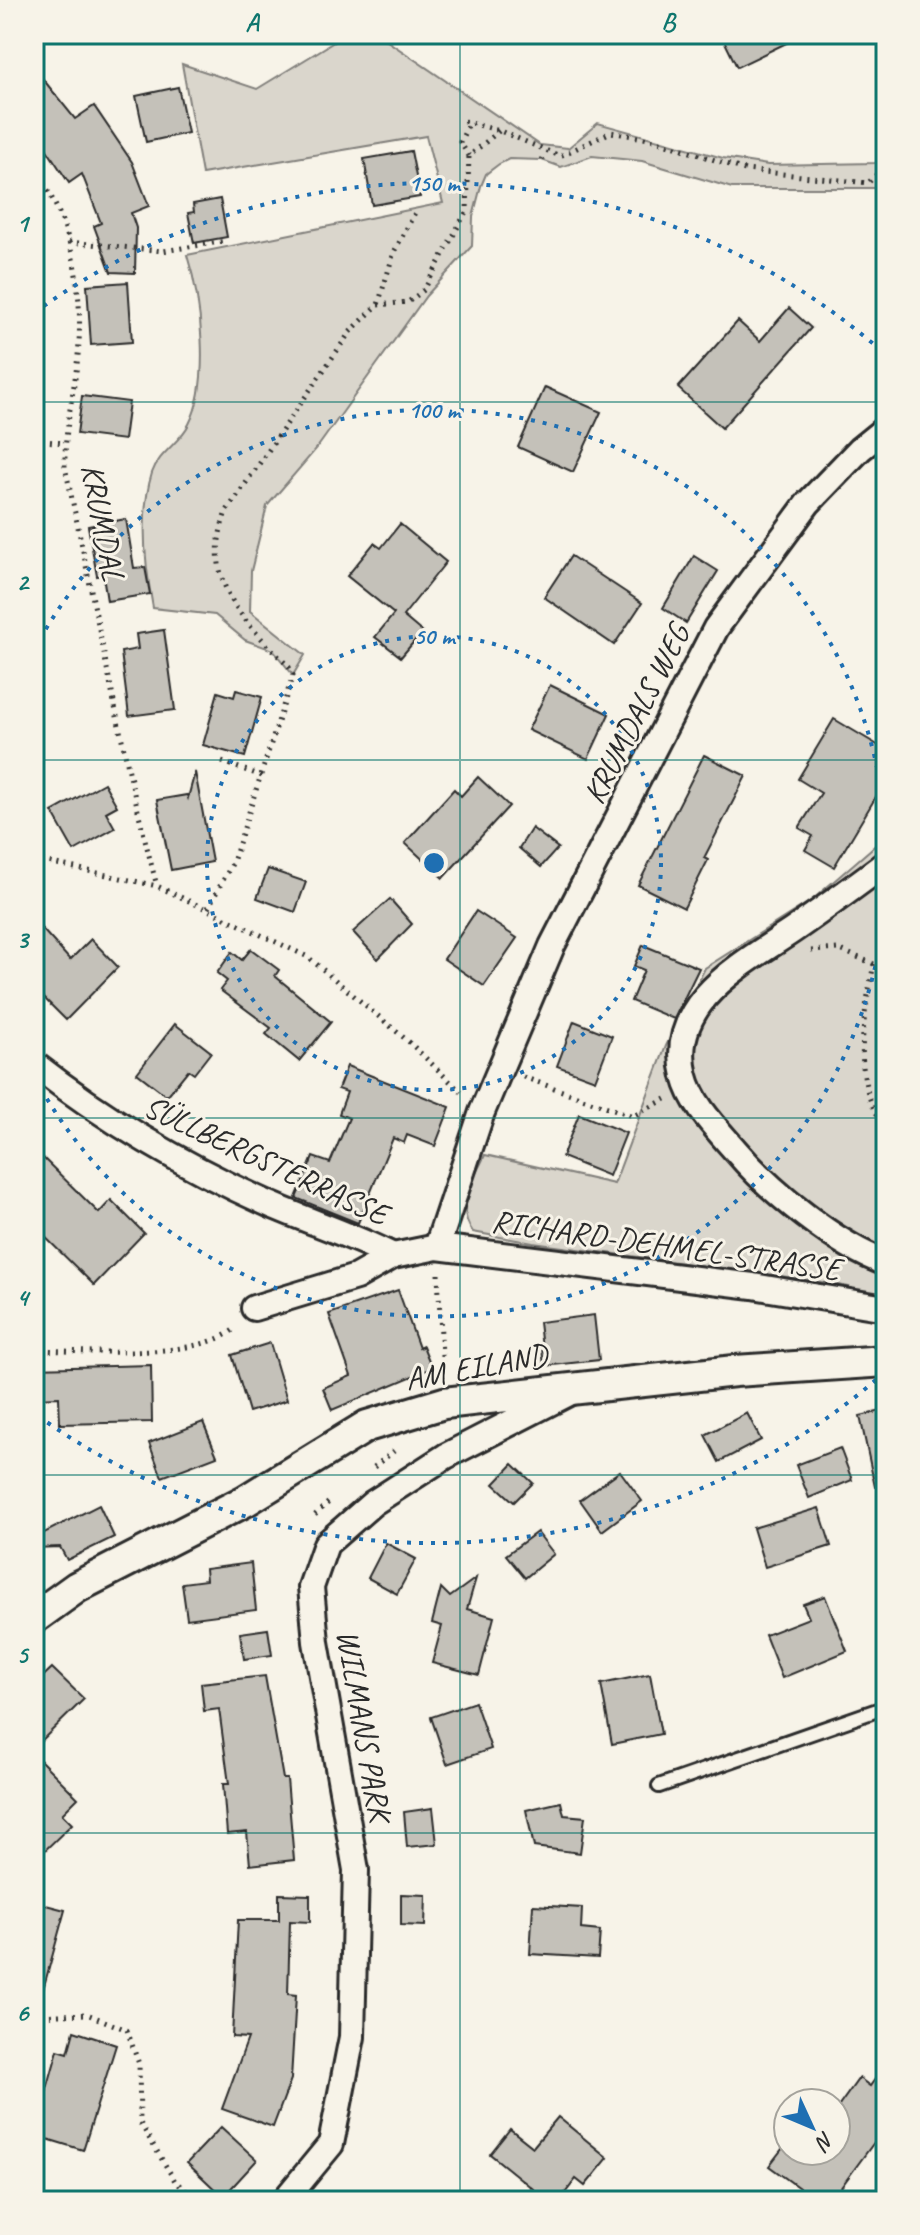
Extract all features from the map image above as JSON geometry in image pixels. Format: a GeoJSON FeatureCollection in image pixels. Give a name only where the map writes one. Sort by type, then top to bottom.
{"type":"FeatureCollection","features":[{"type":"Feature","properties":{"kind":"street","name":"KRUMDALS WEG"},"geometry":{"type":"LineString","coordinates":[[437,1247],[482,1112],[552,946],[716,628],[808,503],[860,449],[886,428]]}},
{"type":"Feature","properties":{"kind":"street"},"geometry":{"type":"LineString","coordinates":[[886,863],[789,933],[734,968],[710,990],[687,1026],[683,1064],[688,1087],[717,1129],[771,1185],[835,1236],[886,1263]]}},
{"type":"Feature","properties":{"kind":"street","name":"SÜLLBERGSTERRASSE"},"geometry":{"type":"LineString","coordinates":[[34,1064],[101,1114],[169,1155],[272,1205],[355,1237],[393,1256]]}},
{"type":"Feature","properties":{"kind":"street","name":"SÜLLBERGSTERRASSE"},"geometry":{"type":"LineString","coordinates":[[254,1308],[356,1277],[393,1256],[437,1247]]}},
{"type":"Feature","properties":{"kind":"street","name":"RICHARD-DEHMEL-STRASSE"},"geometry":{"type":"LineString","coordinates":[[437,1247],[753,1286],[886,1308]]}},
{"type":"Feature","properties":{"kind":"street","name":"AM EILAND"},"geometry":{"type":"LineString","coordinates":[[34,1618],[77,1587],[245,1501],[367,1426],[444,1403],[580,1387],[886,1361]]}},
{"type":"Feature","properties":{"kind":"street","name":"WILMANS PARK"},"geometry":{"type":"LineString","coordinates":[[284,2201],[331,2144],[352,2037],[356,1870],[316,1642],[311,1587],[326,1544],[373,1503],[446,1456],[580,1387]]}},
{"type":"Feature","properties":{"kind":"lane"},"geometry":{"type":"LineString","coordinates":[[659,1786],[886,1707]]}},
{"type":"Feature","properties":{"kind":"path"},"geometry":{"type":"LineString","coordinates":[[111,34],[120,38]]}},
{"type":"Feature","properties":{"kind":"path"},"geometry":{"type":"LineString","coordinates":[[378,305],[408,302],[424,290],[467,210],[469,156],[460,142],[467,121],[560,156],[611,132],[654,140],[745,170],[868,183],[886,165]]}},
{"type":"Feature","properties":{"kind":"path"},"geometry":{"type":"LineString","coordinates":[[469,156],[500,131]]}},
{"type":"Feature","properties":{"kind":"path"},"geometry":{"type":"LineString","coordinates":[[542,160],[546,153]]}},
{"type":"Feature","properties":{"kind":"path","name":"KRUMDAL"},"geometry":{"type":"LineString","coordinates":[[34,171],[60,210],[69,242],[80,340],[64,443],[65,467],[117,703],[130,787],[157,886]]}},
{"type":"Feature","properties":{"kind":"path"},"geometry":{"type":"LineString","coordinates":[[34,185],[42,181]]}},
{"type":"Feature","properties":{"kind":"path"},"geometry":{"type":"LineString","coordinates":[[208,908],[233,862],[293,675],[289,667],[247,626],[227,593],[219,564],[220,528],[235,497],[350,332],[378,305],[394,252],[417,209]]}},
{"type":"Feature","properties":{"kind":"path"},"geometry":{"type":"LineString","coordinates":[[69,242],[163,251],[226,241]]}},
{"type":"Feature","properties":{"kind":"path"},"geometry":{"type":"LineString","coordinates":[[34,440],[64,443]]}},
{"type":"Feature","properties":{"kind":"path"},"geometry":{"type":"LineString","coordinates":[[222,762],[263,776]]}},
{"type":"Feature","properties":{"kind":"path"},"geometry":{"type":"LineString","coordinates":[[34,859],[157,886],[208,908],[324,968],[482,1112]]}},
{"type":"Feature","properties":{"kind":"path"},"geometry":{"type":"LineString","coordinates":[[789,933],[795,943],[809,950],[838,949],[874,964],[886,962]]}},
{"type":"Feature","properties":{"kind":"path"},"geometry":{"type":"LineString","coordinates":[[874,964],[865,1010],[863,1062],[871,1105],[886,1126]]}},
{"type":"Feature","properties":{"kind":"path"},"geometry":{"type":"LineString","coordinates":[[500,1068],[633,1116],[688,1087]]}},
{"type":"Feature","properties":{"kind":"path"},"geometry":{"type":"LineString","coordinates":[[34,1350],[143,1352],[192,1346],[234,1331],[254,1308]]}},
{"type":"Feature","properties":{"kind":"path"},"geometry":{"type":"LineString","coordinates":[[34,2016],[87,2014],[127,2030],[139,2064],[140,2123],[175,2181],[197,2201]]}},
{"type":"Feature","properties":{"kind":"shaded area"},"geometry":{"type":"Polygon","coordinates":[[[347,34],[377,34],[540,145],[568,148],[598,123],[723,158],[768,165],[875,163],[886,159],[886,188],[732,188],[642,161],[592,156],[561,167],[542,160],[509,159],[486,174],[473,217],[472,246],[426,296],[317,448],[267,506],[251,571],[250,611],[305,655],[293,675],[273,650],[245,640],[215,615],[153,608],[145,540],[148,489],[155,466],[189,424],[200,386],[200,316],[187,255],[443,203],[426,136],[202,174],[182,64],[257,89],[347,34]]]}},
{"type":"Feature","properties":{"kind":"shaded area"},"geometry":{"type":"Polygon","coordinates":[[[886,836],[886,1303],[844,1297],[849,1287],[810,1280],[533,1243],[473,1232],[465,1213],[465,1203],[485,1155],[614,1184],[666,1046],[705,968],[812,900],[886,836]]]}},
{"type":"Feature","properties":{"kind":"building"},"geometry":{"type":"Polygon","coordinates":[[[721,34],[805,34],[737,67],[721,34]]]}},
{"type":"Feature","properties":{"kind":"building"},"geometry":{"type":"Polygon","coordinates":[[[34,68],[75,119],[94,106],[132,162],[149,206],[131,213],[136,228],[135,273],[111,272],[94,226],[101,223],[82,174],[69,183],[34,130],[34,68]]]}},
{"type":"Feature","properties":{"kind":"building"},"geometry":{"type":"Polygon","coordinates":[[[178,87],[188,133],[146,142],[136,96],[178,87]]]}},
{"type":"Feature","properties":{"kind":"building"},"geometry":{"type":"Polygon","coordinates":[[[411,151],[420,197],[372,205],[364,159],[411,151]]]}},
{"type":"Feature","properties":{"kind":"building"},"geometry":{"type":"Polygon","coordinates":[[[220,199],[227,237],[194,243],[188,213],[194,212],[193,204],[220,199]]]}},
{"type":"Feature","properties":{"kind":"building"},"geometry":{"type":"Polygon","coordinates":[[[128,282],[132,342],[91,345],[87,285],[128,282]]]}},
{"type":"Feature","properties":{"kind":"building"},"geometry":{"type":"Polygon","coordinates":[[[789,308],[811,328],[722,428],[678,388],[738,321],[760,341],[789,308]]]}},
{"type":"Feature","properties":{"kind":"building"},"geometry":{"type":"Polygon","coordinates":[[[545,387],[601,412],[573,472],[518,447],[545,387]]]}},
{"type":"Feature","properties":{"kind":"building"},"geometry":{"type":"Polygon","coordinates":[[[82,396],[129,402],[124,440],[77,434],[82,396]]]}},
{"type":"Feature","properties":{"kind":"building"},"geometry":{"type":"Polygon","coordinates":[[[126,519],[134,568],[145,567],[150,594],[107,601],[103,575],[97,576],[88,526],[126,519]]]}},
{"type":"Feature","properties":{"kind":"building"},"geometry":{"type":"Polygon","coordinates":[[[400,524],[446,562],[403,616],[422,632],[401,657],[375,637],[394,614],[347,576],[374,543],[381,548],[400,524]]]}},
{"type":"Feature","properties":{"kind":"building"},"geometry":{"type":"Polygon","coordinates":[[[571,556],[642,603],[614,645],[544,597],[571,556]]]}},
{"type":"Feature","properties":{"kind":"building"},"geometry":{"type":"Polygon","coordinates":[[[694,556],[718,571],[686,623],[663,608],[694,556]]]}},
{"type":"Feature","properties":{"kind":"building"},"geometry":{"type":"Polygon","coordinates":[[[164,630],[175,710],[129,716],[121,652],[138,649],[136,634],[164,630]]]}},
{"type":"Feature","properties":{"kind":"building"},"geometry":{"type":"Polygon","coordinates":[[[550,685],[609,714],[588,759],[528,730],[550,685]]]}},
{"type":"Feature","properties":{"kind":"building"},"geometry":{"type":"Polygon","coordinates":[[[236,690],[262,697],[245,757],[203,745],[218,692],[234,697],[236,690]]]}},
{"type":"Feature","properties":{"kind":"building"},"geometry":{"type":"Polygon","coordinates":[[[834,719],[886,750],[886,780],[834,867],[805,850],[813,836],[799,828],[821,793],[798,779],[834,719]]]}},
{"type":"Feature","properties":{"kind":"building"},"geometry":{"type":"Polygon","coordinates":[[[704,755],[746,776],[704,858],[708,860],[684,908],[638,885],[704,755]]]}},
{"type":"Feature","properties":{"kind":"building"},"geometry":{"type":"Polygon","coordinates":[[[195,772],[212,862],[171,870],[157,800],[187,795],[188,798],[195,772]]]}},
{"type":"Feature","properties":{"kind":"building"},"geometry":{"type":"Polygon","coordinates":[[[478,777],[509,806],[443,878],[405,843],[454,789],[461,796],[478,777]]]}},
{"type":"Feature","properties":{"kind":"building"},"geometry":{"type":"Polygon","coordinates":[[[104,783],[117,806],[106,812],[115,828],[74,851],[52,812],[104,783]]]}},
{"type":"Feature","properties":{"kind":"building"},"geometry":{"type":"Polygon","coordinates":[[[532,828],[558,848],[541,867],[519,848],[532,828]]]}},
{"type":"Feature","properties":{"kind":"building"},"geometry":{"type":"Polygon","coordinates":[[[268,869],[306,882],[295,912],[257,898],[268,869]]]}},
{"type":"Feature","properties":{"kind":"building"},"geometry":{"type":"Polygon","coordinates":[[[390,899],[412,924],[378,959],[353,932],[390,899]]]}},
{"type":"Feature","properties":{"kind":"building"},"geometry":{"type":"Polygon","coordinates":[[[476,911],[517,938],[484,986],[444,959],[476,911]]]}},
{"type":"Feature","properties":{"kind":"building"},"geometry":{"type":"Polygon","coordinates":[[[34,920],[70,960],[91,939],[118,967],[66,1020],[34,988],[34,920]]]}},
{"type":"Feature","properties":{"kind":"building"},"geometry":{"type":"Polygon","coordinates":[[[643,945],[699,968],[674,1019],[631,1001],[644,970],[634,966],[643,945]]]}},
{"type":"Feature","properties":{"kind":"building"},"geometry":{"type":"Polygon","coordinates":[[[251,949],[279,970],[275,976],[331,1022],[299,1061],[266,1034],[271,1028],[220,990],[227,981],[217,973],[232,952],[242,960],[251,949]]]}},
{"type":"Feature","properties":{"kind":"building"},"geometry":{"type":"Polygon","coordinates":[[[574,1021],[612,1036],[595,1080],[557,1066],[574,1021]]]}},
{"type":"Feature","properties":{"kind":"building"},"geometry":{"type":"Polygon","coordinates":[[[175,1024],[211,1052],[194,1074],[188,1070],[167,1096],[137,1073],[175,1024]]]}},
{"type":"Feature","properties":{"kind":"building"},"geometry":{"type":"Polygon","coordinates":[[[347,1066],[450,1107],[435,1146],[407,1135],[404,1143],[393,1138],[358,1223],[296,1198],[313,1157],[330,1163],[349,1118],[339,1114],[347,1092],[338,1089],[347,1066]]]}},
{"type":"Feature","properties":{"kind":"building"},"geometry":{"type":"Polygon","coordinates":[[[579,1114],[626,1133],[609,1176],[562,1157],[579,1114]]]}},
{"type":"Feature","properties":{"kind":"building"},"geometry":{"type":"Polygon","coordinates":[[[34,1149],[99,1213],[111,1200],[144,1233],[94,1285],[34,1226],[34,1149]]]}},
{"type":"Feature","properties":{"kind":"building"},"geometry":{"type":"Polygon","coordinates":[[[398,1290],[419,1348],[423,1346],[432,1368],[332,1410],[323,1388],[351,1376],[329,1314],[398,1290]]]}},
{"type":"Feature","properties":{"kind":"building"},"geometry":{"type":"Polygon","coordinates":[[[594,1315],[599,1360],[544,1366],[539,1322],[594,1315]]]}},
{"type":"Feature","properties":{"kind":"building"},"geometry":{"type":"Polygon","coordinates":[[[270,1343],[287,1400],[249,1412],[232,1355],[270,1343]]]}},
{"type":"Feature","properties":{"kind":"building"},"geometry":{"type":"Polygon","coordinates":[[[151,1365],[152,1422],[60,1424],[59,1397],[34,1398],[34,1368],[151,1365]]]}},
{"type":"Feature","properties":{"kind":"building"},"geometry":{"type":"Polygon","coordinates":[[[886,1410],[886,1486],[875,1487],[860,1416],[886,1410]]]}},
{"type":"Feature","properties":{"kind":"building"},"geometry":{"type":"Polygon","coordinates":[[[747,1413],[761,1440],[719,1462],[705,1435],[747,1413]]]}},
{"type":"Feature","properties":{"kind":"building"},"geometry":{"type":"Polygon","coordinates":[[[203,1422],[217,1456],[162,1477],[149,1443],[203,1422]]]}},
{"type":"Feature","properties":{"kind":"building"},"geometry":{"type":"Polygon","coordinates":[[[840,1448],[852,1480],[809,1498],[796,1465],[840,1448]]]}},
{"type":"Feature","properties":{"kind":"building"},"geometry":{"type":"Polygon","coordinates":[[[513,1464],[533,1483],[514,1502],[494,1484],[513,1464]]]}},
{"type":"Feature","properties":{"kind":"building"},"geometry":{"type":"Polygon","coordinates":[[[620,1471],[642,1501],[602,1531],[580,1500],[620,1471]]]}},
{"type":"Feature","properties":{"kind":"building"},"geometry":{"type":"Polygon","coordinates":[[[99,1505],[114,1537],[67,1560],[60,1547],[34,1548],[34,1538],[99,1505]]]}},
{"type":"Feature","properties":{"kind":"building"},"geometry":{"type":"Polygon","coordinates":[[[819,1508],[831,1546],[765,1567],[753,1528],[819,1508]]]}},
{"type":"Feature","properties":{"kind":"building"},"geometry":{"type":"Polygon","coordinates":[[[537,1532],[554,1554],[525,1578],[506,1555],[537,1532]]]}},
{"type":"Feature","properties":{"kind":"building"},"geometry":{"type":"Polygon","coordinates":[[[386,1543],[416,1559],[397,1594],[368,1578],[386,1543]]]}},
{"type":"Feature","properties":{"kind":"building"},"geometry":{"type":"Polygon","coordinates":[[[251,1563],[256,1610],[187,1619],[182,1583],[206,1580],[205,1569],[251,1563]]]}},
{"type":"Feature","properties":{"kind":"building"},"geometry":{"type":"Polygon","coordinates":[[[476,1578],[467,1609],[494,1617],[479,1675],[432,1663],[442,1626],[432,1623],[441,1588],[450,1597],[476,1578]]]}},
{"type":"Feature","properties":{"kind":"building"},"geometry":{"type":"Polygon","coordinates":[[[825,1596],[847,1651],[782,1678],[765,1635],[809,1618],[803,1604],[825,1596]]]}},
{"type":"Feature","properties":{"kind":"building"},"geometry":{"type":"Polygon","coordinates":[[[268,1629],[272,1655],[244,1659],[240,1633],[268,1629]]]}},
{"type":"Feature","properties":{"kind":"building"},"geometry":{"type":"Polygon","coordinates":[[[52,1668],[84,1699],[34,1748],[34,1685],[52,1668]]]}},
{"type":"Feature","properties":{"kind":"building"},"geometry":{"type":"Polygon","coordinates":[[[650,1674],[661,1734],[612,1744],[601,1684],[650,1674]]]}},
{"type":"Feature","properties":{"kind":"building"},"geometry":{"type":"Polygon","coordinates":[[[265,1676],[283,1779],[287,1779],[294,1860],[250,1865],[247,1832],[227,1834],[223,1784],[229,1784],[219,1709],[204,1711],[201,1683],[265,1676]]]}},
{"type":"Feature","properties":{"kind":"building"},"geometry":{"type":"Polygon","coordinates":[[[475,1702],[491,1749],[447,1764],[431,1717],[475,1702]]]}},
{"type":"Feature","properties":{"kind":"building"},"geometry":{"type":"Polygon","coordinates":[[[34,1754],[78,1798],[62,1814],[72,1824],[34,1861],[34,1754]]]}},
{"type":"Feature","properties":{"kind":"building"},"geometry":{"type":"Polygon","coordinates":[[[561,1802],[564,1815],[585,1817],[580,1853],[534,1847],[526,1810],[561,1802]]]}},
{"type":"Feature","properties":{"kind":"building"},"geometry":{"type":"Polygon","coordinates":[[[433,1808],[437,1844],[407,1847],[404,1812],[433,1808]]]}},
{"type":"Feature","properties":{"kind":"building"},"geometry":{"type":"Polygon","coordinates":[[[279,1894],[310,1895],[310,1922],[290,1921],[288,1994],[296,1995],[291,2079],[273,2127],[222,2109],[248,2038],[232,2037],[238,1920],[279,1920],[279,1894]]]}},
{"type":"Feature","properties":{"kind":"building"},"geometry":{"type":"Polygon","coordinates":[[[401,1894],[426,1895],[425,1926],[401,1925],[401,1894]]]}},
{"type":"Feature","properties":{"kind":"building"},"geometry":{"type":"Polygon","coordinates":[[[34,1902],[65,1910],[41,1997],[34,1996],[34,1902]]]}},
{"type":"Feature","properties":{"kind":"building"},"geometry":{"type":"Polygon","coordinates":[[[533,1905],[582,1908],[581,1929],[600,1931],[598,1958],[530,1954],[533,1905]]]}},
{"type":"Feature","properties":{"kind":"building"},"geometry":{"type":"Polygon","coordinates":[[[74,2031],[116,2045],[83,2150],[34,2135],[58,2050],[68,2053],[74,2031]]]}},
{"type":"Feature","properties":{"kind":"building"},"geometry":{"type":"Polygon","coordinates":[[[886,2064],[886,2126],[831,2201],[817,2201],[769,2166],[772,2162],[772,2167],[852,2167],[852,2088],[859,2078],[870,2086],[886,2064]]]}},
{"type":"Feature","properties":{"kind":"building"},"geometry":{"type":"Polygon","coordinates":[[[558,2117],[608,2158],[585,2186],[576,2179],[559,2201],[548,2201],[490,2154],[510,2129],[533,2147],[558,2117]]]}},
{"type":"Feature","properties":{"kind":"building"},"geometry":{"type":"Polygon","coordinates":[[[221,2127],[257,2160],[223,2197],[187,2163],[221,2127]]]}}]}
